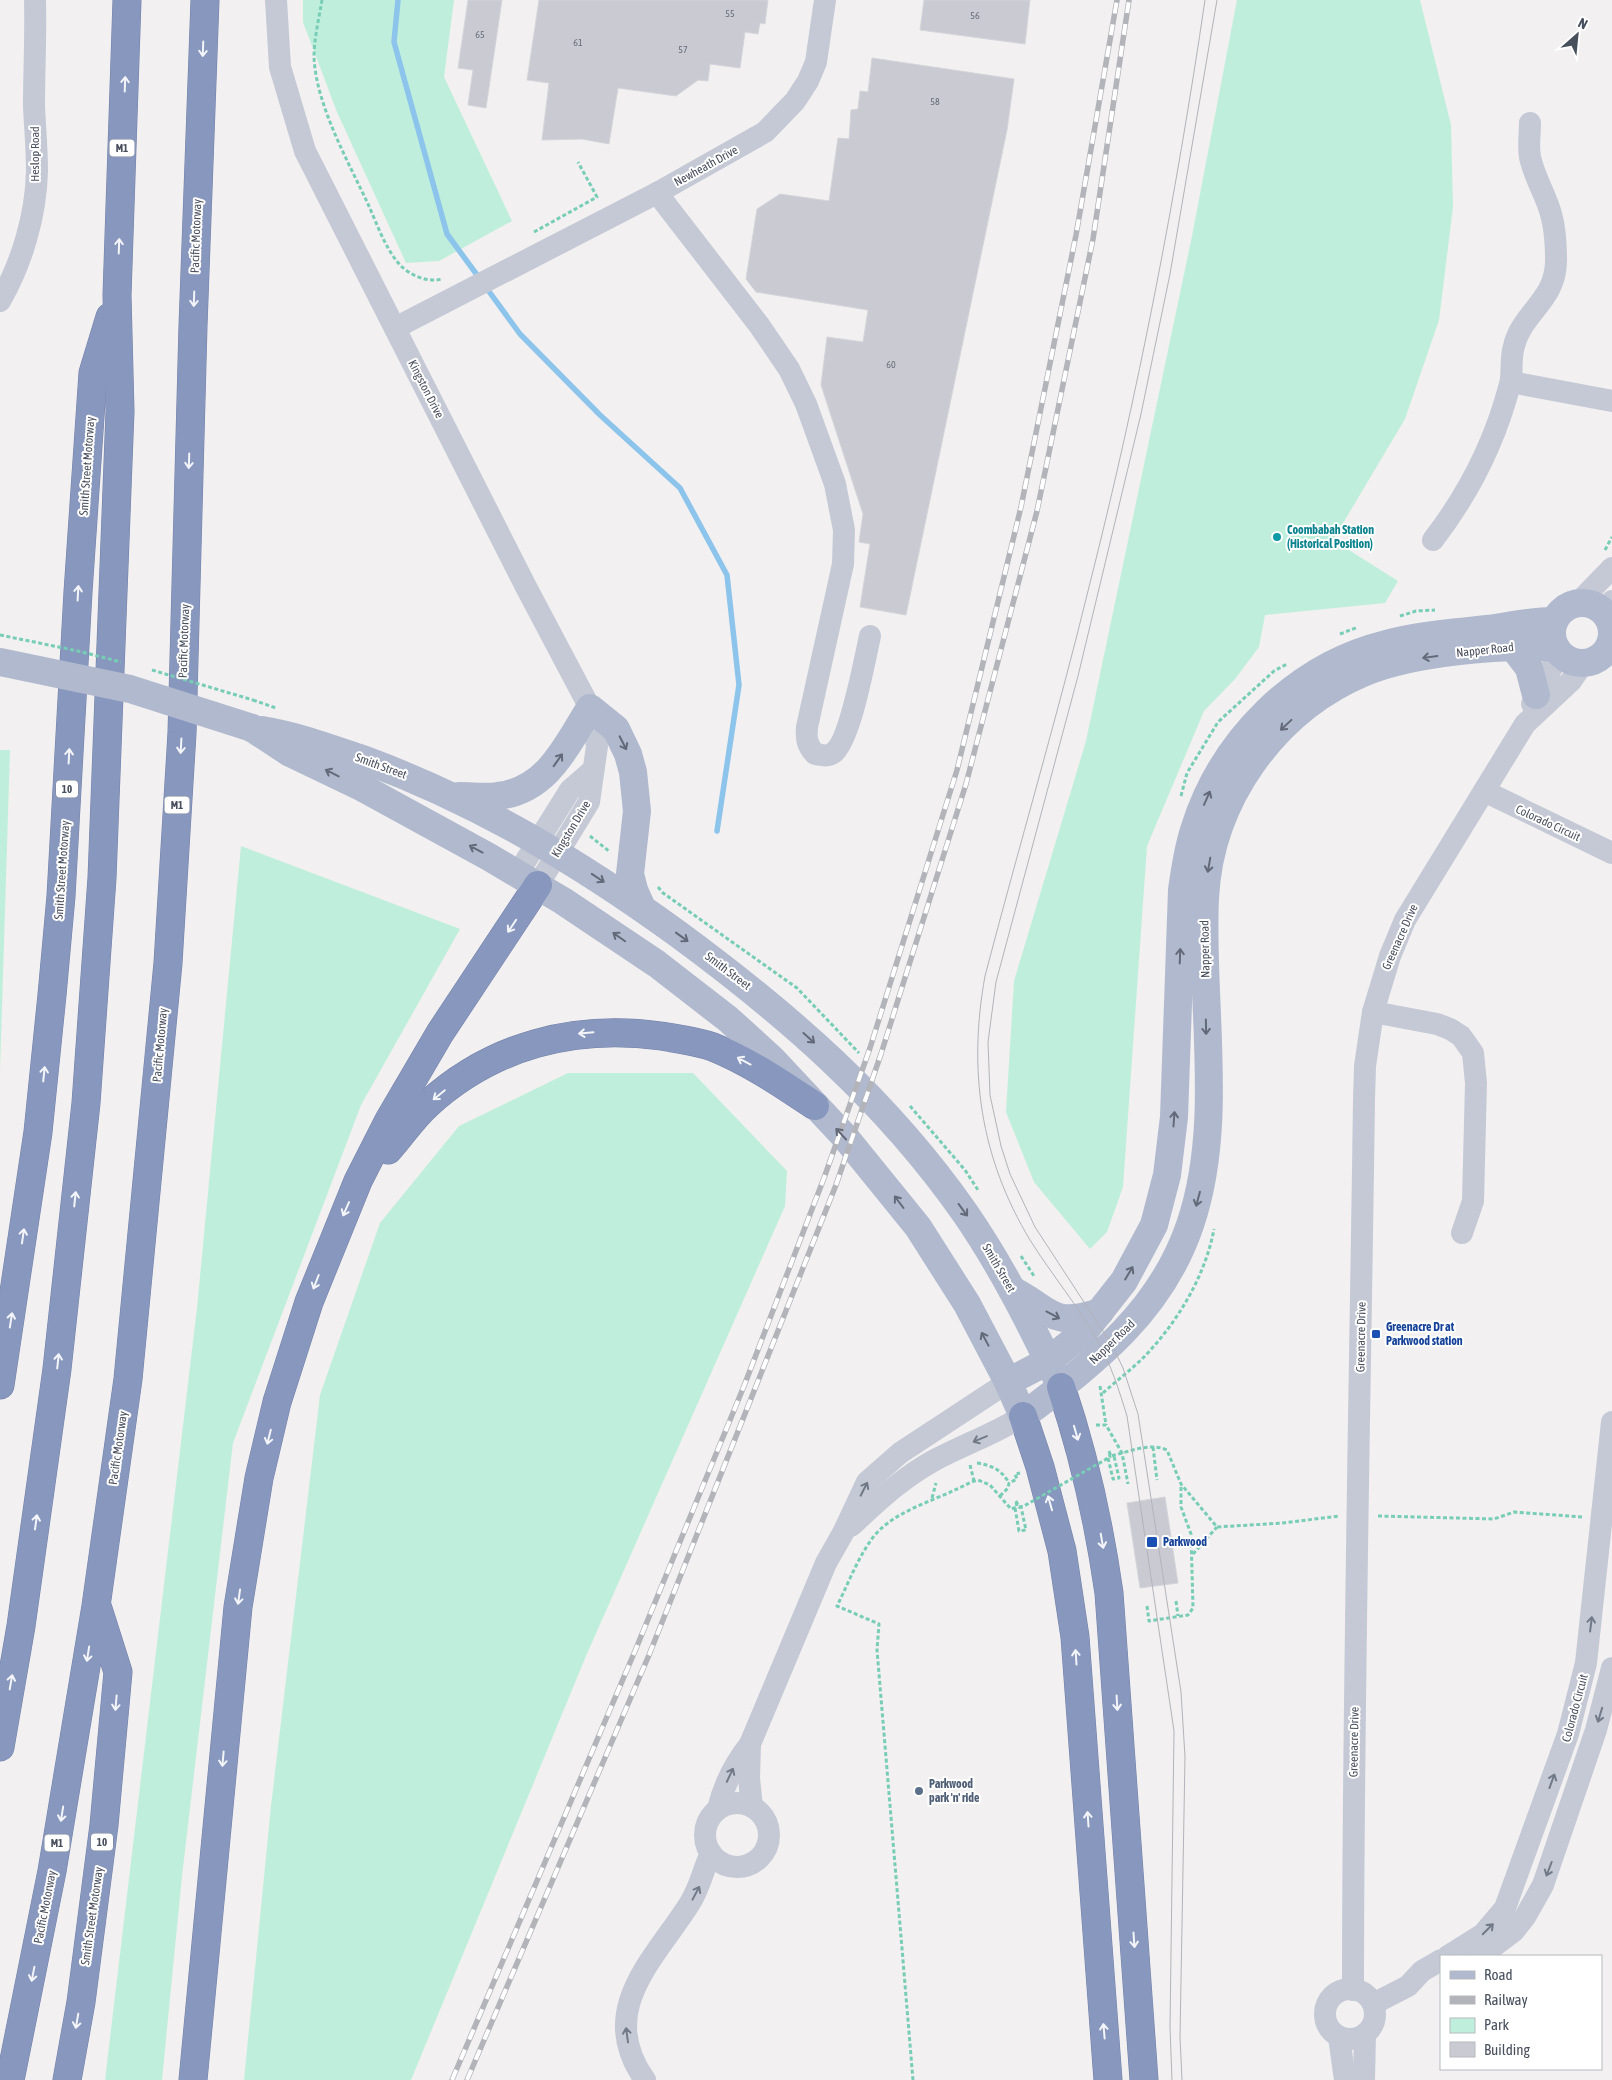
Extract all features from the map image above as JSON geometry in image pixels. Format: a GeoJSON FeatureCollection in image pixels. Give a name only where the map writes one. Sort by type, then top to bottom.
{"type":"FeatureCollection","features":[{"type":"Feature","properties":{"kind":"highway","name":"M1"},"geometry":{"type":"LineString","coordinates":[[0,1747],[21,1626],[57,1369],[86,1103],[102,878],[120,411],[117,295],[127,0]]}},
{"type":"Feature","properties":{"kind":"highway","name":"Pacific Motorway"},"geometry":{"type":"LineString","coordinates":[[10,2080],[52,1871],[96,1606],[128,1379],[168,963],[182,734],[193,326],[205,0]]}},
{"type":"Feature","properties":{"kind":"highway","name":"Smith Street Motorway"},"geometry":{"type":"LineString","coordinates":[[0,1385],[36,1141],[52,995],[61,896],[78,592],[93,373],[117,295]]}},
{"type":"Feature","properties":{"kind":"highway"},"geometry":{"type":"LineString","coordinates":[[193,2080],[238,1607],[256,1496],[277,1402],[308,1302],[358,1181],[389,1120],[528,879]]}},
{"type":"Feature","properties":{"kind":"highway"},"geometry":{"type":"LineString","coordinates":[[358,1181],[391,1146],[406,1125],[428,1104],[458,1081],[499,1057],[551,1039],[582,1033],[642,1034],[710,1046],[757,1068],[815,1106]]}},
{"type":"Feature","properties":{"kind":"highway"},"geometry":{"type":"LineString","coordinates":[[1061,1387],[1076,1430],[1092,1494],[1102,1542],[1109,1593],[1144,2080]]}},
{"type":"Feature","properties":{"kind":"highway"},"geometry":{"type":"LineString","coordinates":[[1022,1416],[1055,1520],[1069,1590],[1076,1646],[1108,2080]]}},
{"type":"Feature","properties":{"kind":"highway","name":"Smith Street Motorway"},"geometry":{"type":"LineString","coordinates":[[67,2080],[80,2002],[104,1825],[118,1672],[96,1606]]}},
{"type":"Feature","properties":{"kind":"main road"},"geometry":{"type":"LineString","coordinates":[[1578,603],[1593,605],[1610,614],[1612,630],[1610,649],[1593,660],[1567,654],[1553,639],[1554,621],[1568,606],[1578,603]]}},
{"type":"Feature","properties":{"kind":"main road","name":"Napper Road"},"geometry":{"type":"LineString","coordinates":[[1008,1382],[1048,1361],[1083,1334],[1116,1293],[1146,1244],[1160,1205],[1167,1175],[1174,1117],[1184,880],[1195,826],[1221,770],[1239,742],[1278,701],[1316,674],[1358,653],[1420,636],[1554,621]]}},
{"type":"Feature","properties":{"kind":"main road"},"geometry":{"type":"LineString","coordinates":[[1513,647],[1529,668],[1536,695]]}},
{"type":"Feature","properties":{"kind":"main road","name":"Napper Road"},"geometry":{"type":"LineString","coordinates":[[1022,1416],[1112,1345],[1142,1312],[1170,1270],[1182,1246],[1196,1206],[1205,1169],[1208,1131],[1205,895],[1215,840],[1235,790],[1266,744],[1304,708],[1333,688],[1365,672],[1394,663],[1513,647],[1567,654]]}},
{"type":"Feature","properties":{"kind":"main road","name":"Smith Street"},"geometry":{"type":"LineString","coordinates":[[0,662],[130,689],[252,728],[301,737],[413,778],[451,795],[548,846],[642,908],[767,1002],[833,1060],[871,1098],[1024,1284],[1048,1361],[1061,1387]]}},
{"type":"Feature","properties":{"kind":"main road"},"geometry":{"type":"LineString","coordinates":[[451,795],[497,797],[521,790],[541,779],[559,760],[590,708],[616,730],[628,754],[633,772],[637,811],[631,864],[634,890],[642,908]]}},
{"type":"Feature","properties":{"kind":"main road","name":"Smith Street"},"geometry":{"type":"LineString","coordinates":[[252,728],[290,754],[363,788],[528,879],[594,920],[694,992],[772,1059],[866,1162],[918,1226],[967,1304],[1008,1382],[1022,1416]]}},
{"type":"Feature","properties":{"kind":"main road"},"geometry":{"type":"LineString","coordinates":[[1024,1284],[1036,1302],[1060,1318],[1073,1319],[1100,1312]]}},
{"type":"Feature","properties":{"kind":"street","name":"Heslop Road"},"geometry":{"type":"LineString","coordinates":[[0,301],[24,248],[31,216],[37,172],[34,107],[36,0]]}},
{"type":"Feature","properties":{"kind":"street"},"geometry":{"type":"LineString","coordinates":[[36,32],[46,0]]}},
{"type":"Feature","properties":{"kind":"street","name":"Kingston Drive"},"geometry":{"type":"LineString","coordinates":[[276,0],[280,66],[305,151],[525,585],[590,708],[597,746],[589,802],[548,846],[528,879]]}},
{"type":"Feature","properties":{"kind":"street","name":"Newheath Drive"},"geometry":{"type":"LineString","coordinates":[[395,328],[657,193],[748,142],[780,119],[808,81],[816,62],[825,0]]}},
{"type":"Feature","properties":{"kind":"street"},"geometry":{"type":"LineString","coordinates":[[1433,540],[1480,469],[1511,382],[1514,346],[1521,331],[1548,294],[1556,261],[1551,214],[1530,158],[1530,123]]}},
{"type":"Feature","properties":{"kind":"street"},"geometry":{"type":"LineString","coordinates":[[657,193],[790,369],[806,404],[835,484],[844,530],[843,564],[807,727],[806,738],[808,746],[815,754],[824,756],[833,754],[841,746],[857,694],[870,636]]}},
{"type":"Feature","properties":{"kind":"street"},"geometry":{"type":"LineString","coordinates":[[1511,382],[1612,400]]}},
{"type":"Feature","properties":{"kind":"street"},"geometry":{"type":"LineString","coordinates":[[1578,603],[1612,568]]}},
{"type":"Feature","properties":{"kind":"street","name":"Greenacre Drive"},"geometry":{"type":"LineString","coordinates":[[1353,1990],[1352,1874],[1364,1100],[1365,1066],[1373,1012],[1390,956],[1405,920],[1525,724],[1536,695],[1567,654]]}},
{"type":"Feature","properties":{"kind":"street","name":"Greenacre Drive"},"geometry":{"type":"LineString","coordinates":[[1525,724],[1571,681],[1567,654]]}},
{"type":"Feature","properties":{"kind":"street","name":"Colorado Circuit"},"geometry":{"type":"LineString","coordinates":[[1484,791],[1612,853]]}},
{"type":"Feature","properties":{"kind":"street"},"geometry":{"type":"LineString","coordinates":[[1373,1012],[1437,1024],[1450,1029],[1461,1036],[1473,1053],[1476,1083],[1474,1201],[1462,1233]]}},
{"type":"Feature","properties":{"kind":"street"},"geometry":{"type":"LineString","coordinates":[[718,1809],[735,1803],[752,1807],[764,1819],[768,1827],[767,1846],[762,1855],[754,1862],[735,1867],[726,1865],[710,1853],[706,1844],[706,1825],[718,1809],[723,1789],[736,1762],[750,1744],[823,1570],[867,1482],[876,1472],[922,1438],[1008,1382]]}},
{"type":"Feature","properties":{"kind":"street"},"geometry":{"type":"LineString","coordinates":[[843,1533],[911,1475],[932,1461],[1000,1430],[1022,1416]]}},
{"type":"Feature","properties":{"kind":"street","name":"Colorado Circuit"},"geometry":{"type":"LineString","coordinates":[[1450,1955],[1484,1934],[1505,1908],[1568,1734],[1586,1664],[1612,1422]]}},
{"type":"Feature","properties":{"kind":"street","name":"Colorado Circuit"},"geometry":{"type":"LineString","coordinates":[[1481,1955],[1514,1931],[1525,1917],[1543,1885],[1596,1730],[1612,1668]]}},
{"type":"Feature","properties":{"kind":"street"},"geometry":{"type":"LineString","coordinates":[[750,1744],[749,1778],[752,1807]]}},
{"type":"Feature","properties":{"kind":"street"},"geometry":{"type":"LineString","coordinates":[[645,2080],[632,2056],[628,2041],[626,2026],[630,1998],[638,1977],[696,1894],[710,1853]]}},
{"type":"Feature","properties":{"kind":"street"},"geometry":{"type":"LineString","coordinates":[[1408,1986],[1422,1971],[1440,1961]]}},
{"type":"Feature","properties":{"kind":"street"},"geometry":{"type":"LineString","coordinates":[[1373,2004],[1408,1986],[1429,1983],[1440,1978]]}},
{"type":"Feature","properties":{"kind":"street"},"geometry":{"type":"LineString","coordinates":[[1364,2080],[1365,2034],[1374,2020],[1373,2004],[1361,1992],[1353,1990],[1338,1993],[1332,1997],[1325,2011],[1328,2026],[1339,2037],[1353,2039],[1365,2034]]}},
{"type":"Feature","properties":{"kind":"street"},"geometry":{"type":"LineString","coordinates":[[1339,2037],[1345,2080]]}},
{"type":"Feature","properties":{"kind":"path"},"geometry":{"type":"LineString","coordinates":[[322,0],[314,56],[323,99],[340,142],[387,245],[400,264],[418,277],[440,280]]}},
{"type":"Feature","properties":{"kind":"path"},"geometry":{"type":"LineString","coordinates":[[527,235],[597,197],[578,162]]}},
{"type":"Feature","properties":{"kind":"path"},"geometry":{"type":"LineString","coordinates":[[1398,616],[1416,611],[1444,609]]}},
{"type":"Feature","properties":{"kind":"path"},"geometry":{"type":"LineString","coordinates":[[1338,635],[1363,626]]}},
{"type":"Feature","properties":{"kind":"path"},"geometry":{"type":"LineString","coordinates":[[1180,801],[1187,773],[1218,722],[1274,671],[1290,662]]}},
{"type":"Feature","properties":{"kind":"path"},"geometry":{"type":"LineString","coordinates":[[631,864],[653,877],[663,893],[797,988],[864,1058]]}},
{"type":"Feature","properties":{"kind":"path"},"geometry":{"type":"LineString","coordinates":[[909,1105],[966,1170],[981,1194]]}},
{"type":"Feature","properties":{"kind":"path"},"geometry":{"type":"LineString","coordinates":[[1016,1248],[1024,1284]]}},
{"type":"Feature","properties":{"kind":"path"},"geometry":{"type":"LineString","coordinates":[[1100,1386],[1106,1425],[1122,1453],[1128,1484]]}},
{"type":"Feature","properties":{"kind":"path"},"geometry":{"type":"LineString","coordinates":[[1097,1425],[1106,1425]]}},
{"type":"Feature","properties":{"kind":"path"},"geometry":{"type":"LineString","coordinates":[[1114,1456],[1152,1447],[1167,1450],[1181,1484],[1217,1527]]}},
{"type":"Feature","properties":{"kind":"path"},"geometry":{"type":"LineString","coordinates":[[1152,1447],[1157,1480]]}},
{"type":"Feature","properties":{"kind":"path"},"geometry":{"type":"LineString","coordinates":[[1108,1451],[1111,1456],[1114,1456],[1119,1478],[1113,1479],[1108,1451]]}},
{"type":"Feature","properties":{"kind":"path"},"geometry":{"type":"LineString","coordinates":[[1021,1507],[1108,1458]]}},
{"type":"Feature","properties":{"kind":"path"},"geometry":{"type":"LineString","coordinates":[[962,1464],[969,1462],[990,1466],[1002,1473],[1009,1483]]}},
{"type":"Feature","properties":{"kind":"path"},"geometry":{"type":"LineString","coordinates":[[969,1462],[974,1481]]}},
{"type":"Feature","properties":{"kind":"path"},"geometry":{"type":"LineString","coordinates":[[1000,1496],[1008,1488],[1009,1483],[1017,1479],[1015,1474],[1020,1472]]}},
{"type":"Feature","properties":{"kind":"path"},"geometry":{"type":"LineString","coordinates":[[932,1499],[934,1485],[940,1478]]}},
{"type":"Feature","properties":{"kind":"path"},"geometry":{"type":"LineString","coordinates":[[913,2080],[877,1650],[879,1624],[838,1606],[857,1564],[871,1540],[882,1528],[932,1499],[974,1481],[986,1482],[1011,1509],[1015,1508]]}},
{"type":"Feature","properties":{"kind":"path"},"geometry":{"type":"LineString","coordinates":[[1147,1606],[1149,1621],[1188,1615],[1192,1608],[1193,1554],[1191,1534],[1181,1507],[1181,1484]]}},
{"type":"Feature","properties":{"kind":"path"},"geometry":{"type":"LineString","coordinates":[[1016,1501],[1019,1507],[1021,1507],[1026,1530],[1020,1531],[1015,1508],[1017,1508],[1016,1501]]}},
{"type":"Feature","properties":{"kind":"path"},"geometry":{"type":"LineString","coordinates":[[1193,1554],[1217,1527],[1283,1523],[1357,1515],[1494,1520],[1514,1512],[1603,1519]]}},
{"type":"Feature","properties":{"kind":"path"},"geometry":{"type":"LineString","coordinates":[[1176,1601],[1178,1616]]}},
{"type":"Feature","properties":{"kind":"green space"},"geometry":{"type":"Polygon","coordinates":[[[303,0],[454,0],[444,77],[512,221],[439,261],[406,263],[337,112],[303,22],[303,0]]]}},
{"type":"Feature","properties":{"kind":"green space"},"geometry":{"type":"Polygon","coordinates":[[[1237,0],[1420,0],[1451,125],[1453,207],[1439,320],[1405,419],[1333,540],[1398,581],[1385,603],[1265,615],[1259,647],[1235,679],[1204,711],[1147,846],[1123,1187],[1107,1232],[1090,1249],[1034,1182],[1006,1112],[1014,981],[1086,741],[1192,236],[1237,0]]]}},
{"type":"Feature","properties":{"kind":"green space"},"geometry":{"type":"Polygon","coordinates":[[[0,750],[10,750],[0,1071],[0,750]]]}},
{"type":"Feature","properties":{"kind":"green space"},"geometry":{"type":"Polygon","coordinates":[[[241,846],[460,929],[361,1105],[233,1443],[182,1876],[162,2080],[105,2080],[197,1308],[241,846]]]}},
{"type":"Feature","properties":{"kind":"green space"},"geometry":{"type":"Polygon","coordinates":[[[568,1073],[693,1073],[787,1171],[785,1206],[586,1656],[411,2080],[244,2080],[271,1806],[320,1395],[380,1223],[459,1126],[568,1073]]]}},
{"type":"Feature","properties":{"kind":"building"},"geometry":{"type":"Polygon","coordinates":[[[468,0],[502,0],[486,108],[468,105],[473,70],[458,68],[468,0]]]}},
{"type":"Feature","properties":{"kind":"building"},"geometry":{"type":"Polygon","coordinates":[[[539,0],[768,0],[765,24],[760,23],[758,34],[745,32],[740,68],[710,64],[708,81],[698,80],[676,96],[618,88],[609,144],[582,139],[542,140],[549,83],[527,80],[539,0]]]}},
{"type":"Feature","properties":{"kind":"building"},"geometry":{"type":"Polygon","coordinates":[[[924,0],[1030,0],[1025,44],[920,30],[924,0]]]}},
{"type":"Feature","properties":{"kind":"building"},"geometry":{"type":"Polygon","coordinates":[[[872,58],[1014,79],[1007,130],[906,615],[860,607],[870,544],[859,542],[863,514],[821,385],[827,337],[863,342],[868,310],[756,292],[746,279],[757,209],[780,194],[829,201],[838,138],[849,139],[851,110],[858,109],[860,91],[868,92],[872,58]]]}},
{"type":"Feature","properties":{"kind":"building"},"geometry":{"type":"Polygon","coordinates":[[[1165,1497],[1178,1583],[1140,1588],[1127,1503],[1165,1497]]]}},
{"type":"Feature","properties":{"kind":"waterway"},"geometry":{"type":"LineString","coordinates":[[398,0],[394,42],[447,234],[480,279]]}},
{"type":"Feature","properties":{"kind":"waterway"},"geometry":{"type":"LineString","coordinates":[[485,286],[520,334],[600,415],[680,488],[727,575],[739,685],[717,831]]}},
{"type":"Feature","properties":{"kind":"tram line"},"geometry":{"type":"LineString","coordinates":[[1172,2080],[1170,2027],[1174,1731],[1127,1416],[1103,1350],[1082,1315],[1030,1240],[1013,1209],[999,1177],[989,1145],[982,1112],[978,1045],[985,976],[1077,636],[1124,442],[1182,148],[1205,0]]}},
{"type":"Feature","properties":{"kind":"tram line"},"geometry":{"type":"LineString","coordinates":[[1182,2080],[1180,2037],[1185,1757],[1181,1692],[1138,1414],[1123,1368],[1112,1345],[1035,1227],[1010,1174],[1001,1146],[990,1095],[988,1042],[996,982],[1078,676],[1141,414],[1170,274],[1217,0]]}},
{"type":"Feature","properties":{"kind":"railway"},"geometry":{"type":"LineString","coordinates":[[452,2080],[635,1651],[744,1386],[824,1178],[870,1048],[957,770],[1021,507],[1076,235],[1117,0]]}},
{"type":"Feature","properties":{"kind":"railway"},"geometry":{"type":"LineString","coordinates":[[467,2080],[649,1655],[836,1185],[881,1054],[966,784],[1037,511],[1093,239],[1129,0]]}},
{"type":"Feature","properties":{"kind":"place","name":"Coombabah Station (Historical Position)"},"geometry":{"type":"Point","coordinates":[1277,537]}},
{"type":"Feature","properties":{"kind":"place","name":"Greenacre Dr at Parkwood station"},"geometry":{"type":"Point","coordinates":[1376,1334]}},
{"type":"Feature","properties":{"kind":"place","name":"Parkwood"},"geometry":{"type":"Point","coordinates":[1152,1542]}},
{"type":"Feature","properties":{"kind":"place","name":"Parkwood park 'n' ride"},"geometry":{"type":"Point","coordinates":[919,1791]}}]}
